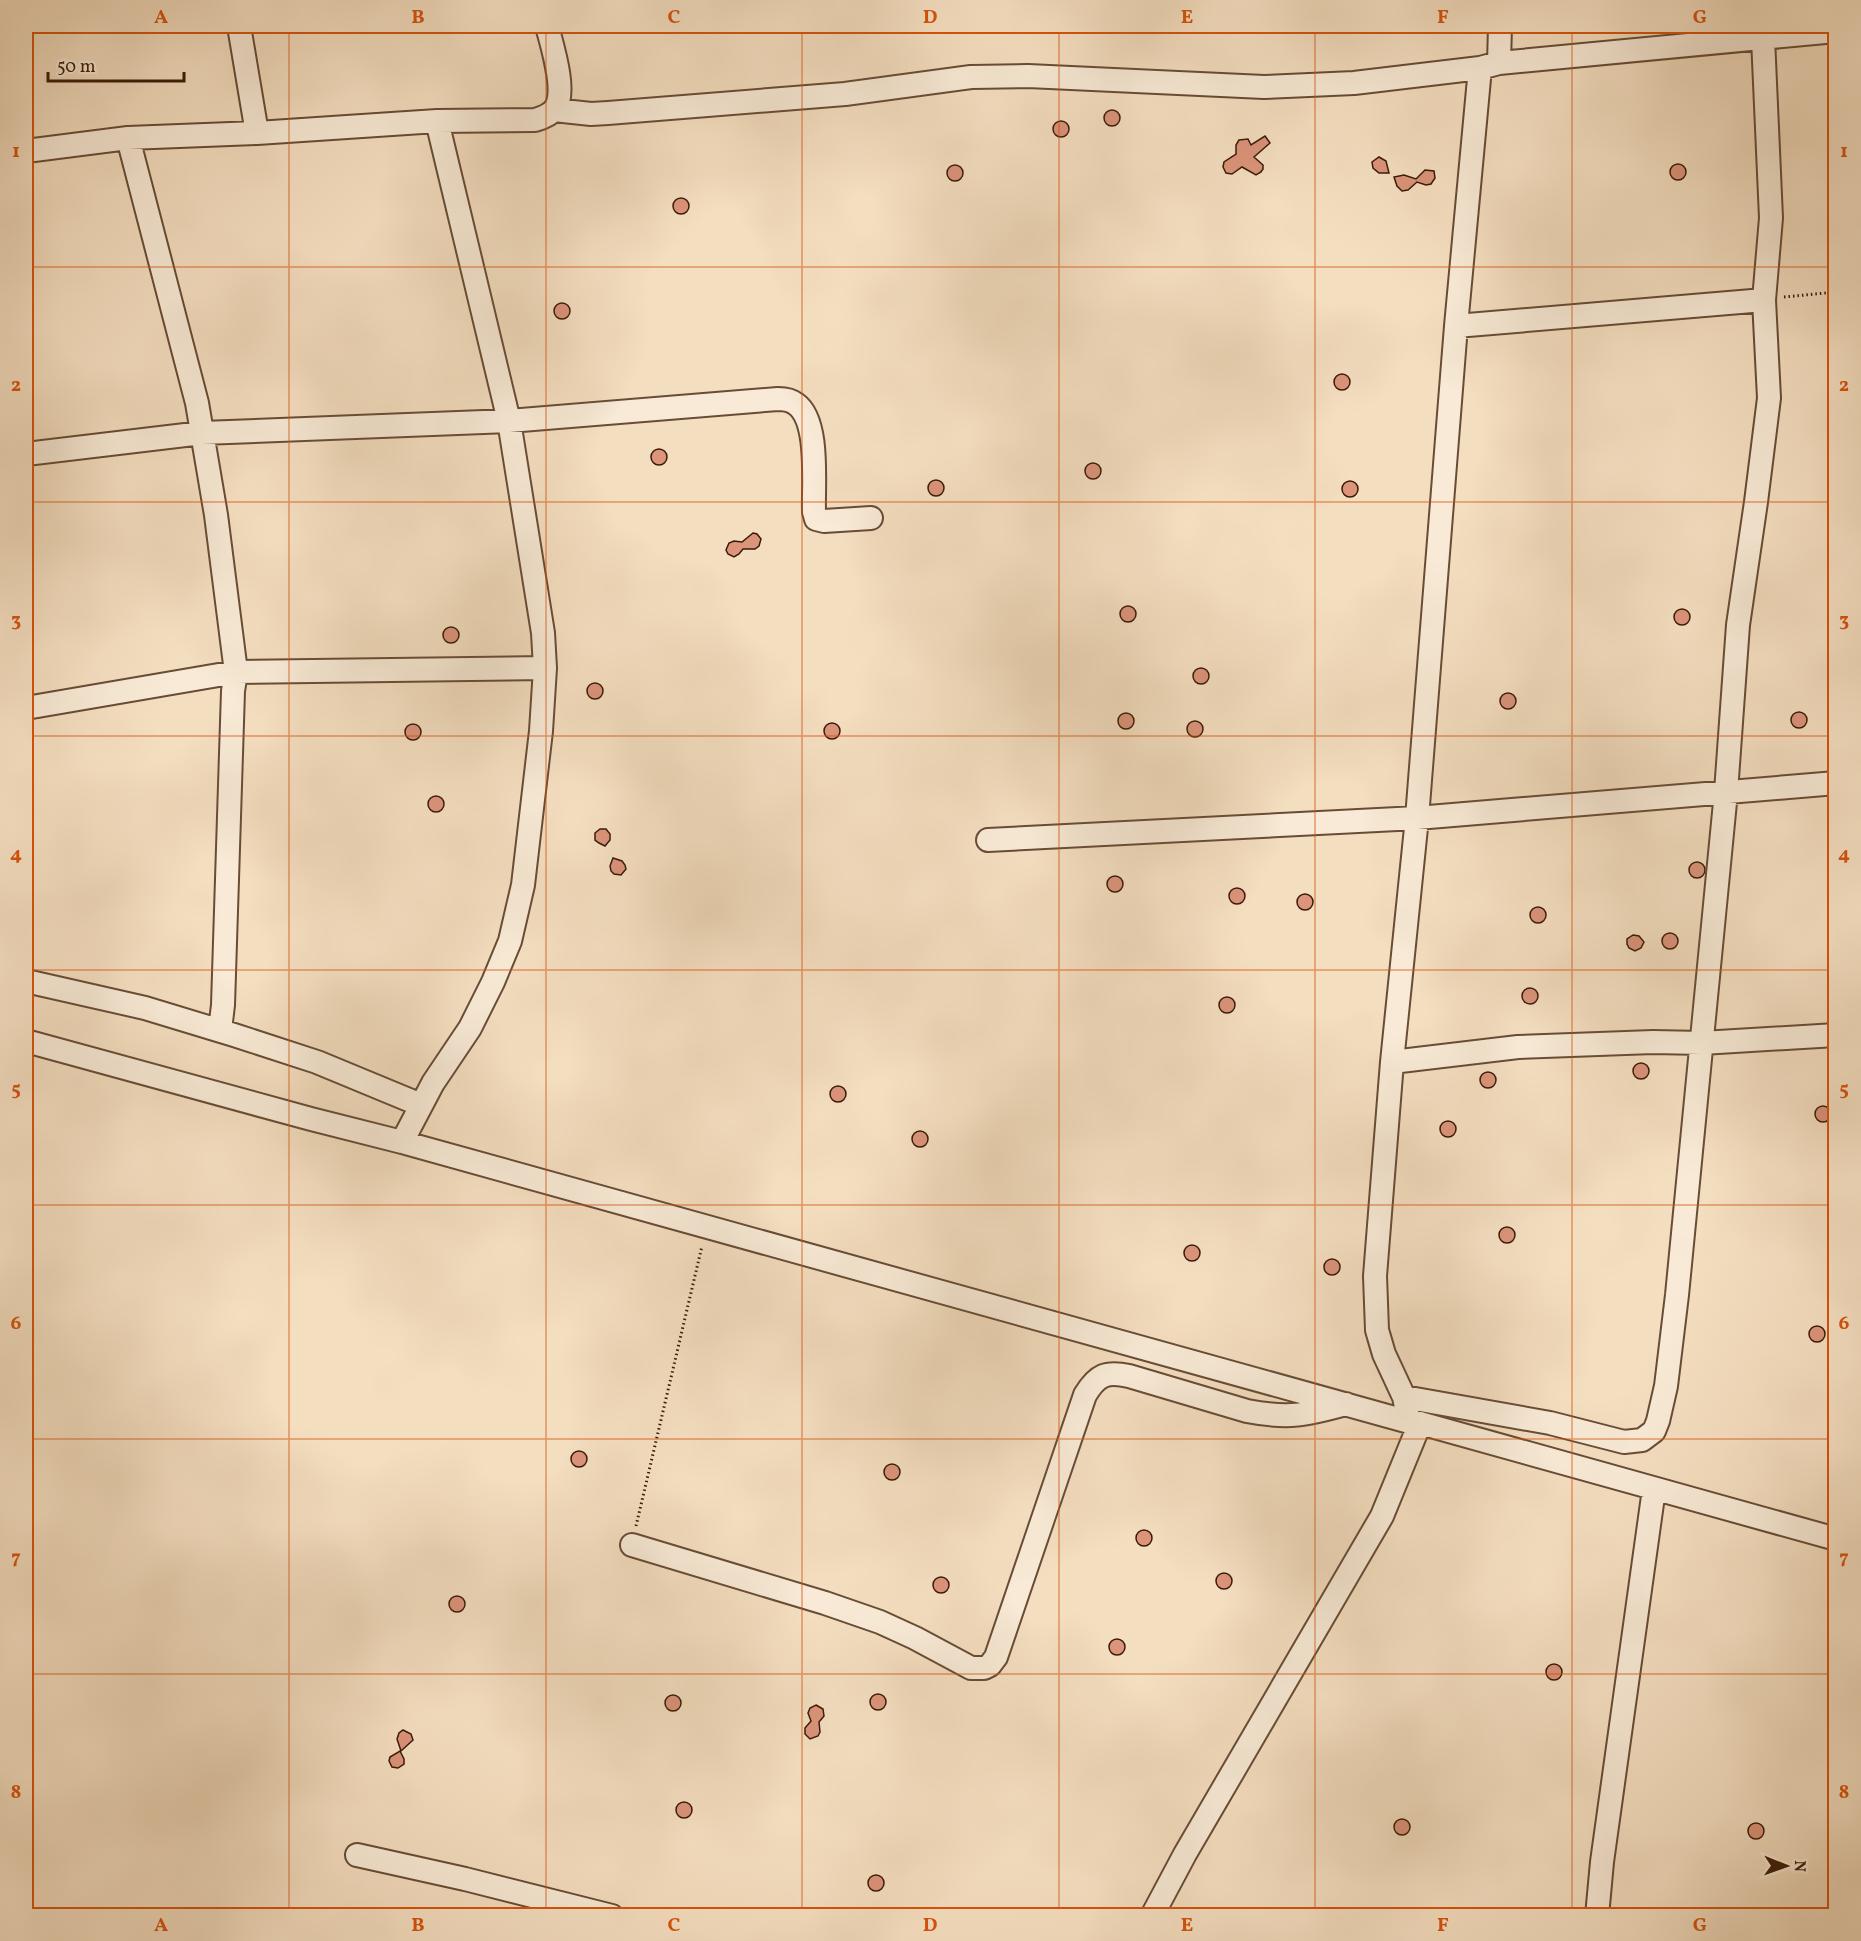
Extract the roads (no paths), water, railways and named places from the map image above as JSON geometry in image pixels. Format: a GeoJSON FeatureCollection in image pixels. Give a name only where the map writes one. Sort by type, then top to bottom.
{"type":"FeatureCollection","features":[{"type":"Feature","properties":{"kind":"street"},"geometry":{"type":"LineString","coordinates":[[239,26],[257,133]]}},
{"type":"Feature","properties":{"kind":"street"},"geometry":{"type":"LineString","coordinates":[[26,151],[128,138],[257,133],[437,121],[535,120],[545,117],[554,110],[560,89],[548,26]]}},
{"type":"Feature","properties":{"kind":"street"},"geometry":{"type":"LineString","coordinates":[[1152,1916],[1191,1844],[1382,1516],[1415,1422],[1384,1354],[1377,1330],[1375,1276],[1392,1062],[1417,818],[1456,326],[1490,66],[1500,26]]}},
{"type":"Feature","properties":{"kind":"street"},"geometry":{"type":"LineString","coordinates":[[554,110],[600,114],[845,94],[971,77],[1028,76],[1264,87],[1354,83],[1490,66],[1836,31]]}},
{"type":"Feature","properties":{"kind":"street"},"geometry":{"type":"LineString","coordinates":[[1404,1397],[1550,1423],[1624,1442],[1642,1440],[1653,1431],[1658,1421],[1666,1386],[1677,1295],[1726,792],[1738,625],[1768,398],[1764,300],[1771,218],[1763,38]]}},
{"type":"Feature","properties":{"kind":"street"},"geometry":{"type":"LineString","coordinates":[[402,1142],[433,1083],[470,1028],[510,941],[523,885],[541,731],[545,668],[543,633],[509,421],[437,121]]}},
{"type":"Feature","properties":{"kind":"street"},"geometry":{"type":"LineString","coordinates":[[128,138],[197,403],[216,515],[236,672],[233,691],[224,993],[220,1030]]}},
{"type":"Feature","properties":{"kind":"street"},"geometry":{"type":"LineString","coordinates":[[1456,326],[1764,300]]}},
{"type":"Feature","properties":{"kind":"street"},"geometry":{"type":"LineString","coordinates":[[26,454],[202,433],[509,421],[778,399],[789,400],[798,405],[809,424],[813,448],[816,519],[824,521],[871,518]]}},
{"type":"Feature","properties":{"kind":"street"},"geometry":{"type":"LineString","coordinates":[[26,708],[236,672],[545,668]]}},
{"type":"Feature","properties":{"kind":"street"},"geometry":{"type":"LineString","coordinates":[[988,840],[1417,818],[1836,783]]}},
{"type":"Feature","properties":{"kind":"street"},"geometry":{"type":"LineString","coordinates":[[26,981],[145,1008],[220,1030],[317,1062],[421,1105]]}},
{"type":"Feature","properties":{"kind":"street"},"geometry":{"type":"LineString","coordinates":[[1392,1062],[1518,1047],[1702,1042],[1836,1035]]}},
{"type":"Feature","properties":{"kind":"street"},"geometry":{"type":"LineString","coordinates":[[26,1041],[402,1142],[1836,1539]]}},
{"type":"Feature","properties":{"kind":"street"},"geometry":{"type":"LineString","coordinates":[[632,1545],[825,1603],[880,1622],[971,1668],[984,1668],[990,1665],[996,1657],[1085,1395],[1101,1376],[1118,1374],[1247,1412],[1266,1415],[1284,1417],[1304,1415],[1347,1404]]}},
{"type":"Feature","properties":{"kind":"street"},"geometry":{"type":"LineString","coordinates":[[1598,1916],[1602,1862],[1654,1489]]}},
{"type":"Feature","properties":{"kind":"street"},"geometry":{"type":"LineString","coordinates":[[357,1855],[454,1876],[612,1916]]}}]}
